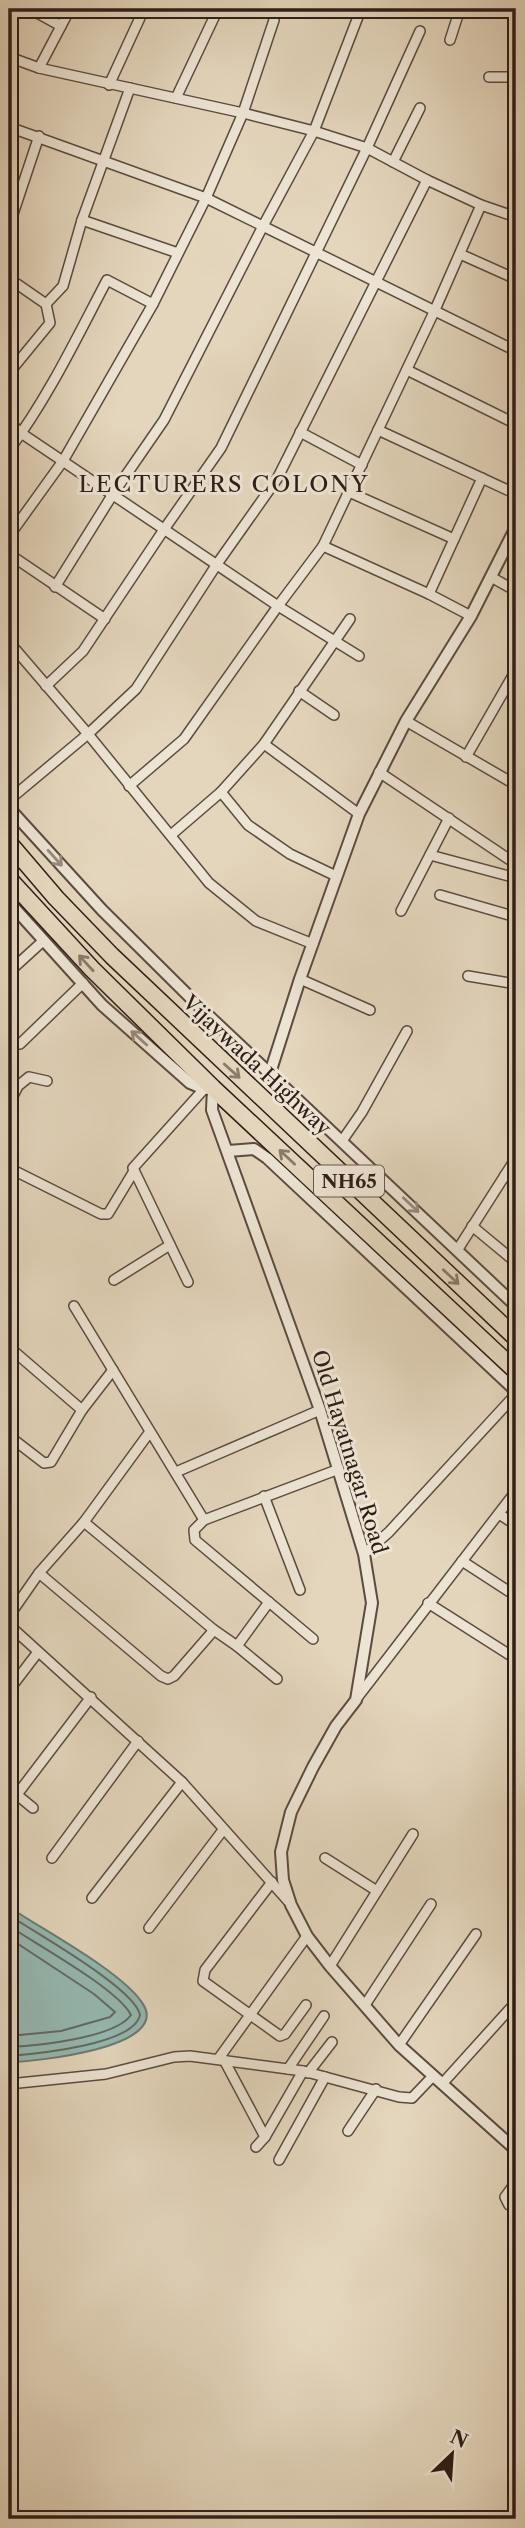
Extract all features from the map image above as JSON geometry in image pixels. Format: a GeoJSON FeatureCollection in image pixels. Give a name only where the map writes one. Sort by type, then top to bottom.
{"type":"FeatureCollection","features":[{"type":"Feature","properties":{"kind":"highway","name":"Vijaywada Highway"},"geometry":{"type":"LineString","coordinates":[[9,843],[56,898],[112,956],[516,1338]]}},
{"type":"Feature","properties":{"kind":"highway","name":"Vijaywada Highway"},"geometry":{"type":"LineString","coordinates":[[9,878],[92,969],[209,1088],[438,1308],[516,1371]]}},
{"type":"Feature","properties":{"kind":"street"},"geometry":{"type":"LineString","coordinates":[[30,9],[61,26]]}},
{"type":"Feature","properties":{"kind":"street"},"geometry":{"type":"LineString","coordinates":[[39,68],[71,9]]}},
{"type":"Feature","properties":{"kind":"street"},"geometry":{"type":"LineString","coordinates":[[109,85],[144,9]]}},
{"type":"Feature","properties":{"kind":"street"},"geometry":{"type":"LineString","coordinates":[[176,97],[218,9]]}},
{"type":"Feature","properties":{"kind":"street"},"geometry":{"type":"LineString","coordinates":[[55,587],[113,494],[164,420],[314,131],[360,9]]}},
{"type":"Feature","properties":{"kind":"street"},"geometry":{"type":"LineString","coordinates":[[450,40],[460,9]]}},
{"type":"Feature","properties":{"kind":"street"},"geometry":{"type":"LineString","coordinates":[[9,536],[63,461],[153,303],[206,198],[243,113],[274,20]]}},
{"type":"Feature","properties":{"kind":"street"},"geometry":{"type":"LineString","coordinates":[[46,686],[83,651],[164,528],[221,448],[367,148],[420,31]]}},
{"type":"Feature","properties":{"kind":"street"},"geometry":{"type":"LineString","coordinates":[[9,57],[39,68],[109,85],[176,97],[314,131],[367,148],[426,180],[481,205],[516,217]]}},
{"type":"Feature","properties":{"kind":"street"},"geometry":{"type":"LineString","coordinates":[[489,77],[516,77]]}},
{"type":"Feature","properties":{"kind":"street"},"geometry":{"type":"LineString","coordinates":[[46,304],[62,286],[82,220],[130,88]]}},
{"type":"Feature","properties":{"kind":"street"},"geometry":{"type":"LineString","coordinates":[[393,162],[420,108]]}},
{"type":"Feature","properties":{"kind":"street"},"geometry":{"type":"LineString","coordinates":[[9,127],[39,135],[206,198],[516,351]]}},
{"type":"Feature","properties":{"kind":"street"},"geometry":{"type":"LineString","coordinates":[[9,226],[39,135]]}},
{"type":"Feature","properties":{"kind":"street"},"geometry":{"type":"LineString","coordinates":[[9,800],[88,734],[136,689],[217,564],[277,479],[426,180]]}},
{"type":"Feature","properties":{"kind":"street"},"geometry":{"type":"LineString","coordinates":[[129,786],[184,739],[323,546],[434,312],[481,205]]}},
{"type":"Feature","properties":{"kind":"street"},"geometry":{"type":"LineString","coordinates":[[82,220],[178,253]]}},
{"type":"Feature","properties":{"kind":"street"},"geometry":{"type":"LineString","coordinates":[[460,254],[516,279]]}},
{"type":"Feature","properties":{"kind":"street"},"geometry":{"type":"LineString","coordinates":[[9,450],[66,358],[107,279],[153,303]]}},
{"type":"Feature","properties":{"kind":"street"},"geometry":{"type":"LineString","coordinates":[[9,293],[18,284],[46,304],[50,323],[9,373]]}},
{"type":"Feature","properties":{"kind":"street"},"geometry":{"type":"LineString","coordinates":[[407,370],[516,424]]}},
{"type":"Feature","properties":{"kind":"street"},"geometry":{"type":"LineString","coordinates":[[9,422],[21,433],[278,606],[359,656]]}},
{"type":"Feature","properties":{"kind":"street"},"geometry":{"type":"LineString","coordinates":[[378,430],[516,494]]}},
{"type":"Feature","properties":{"kind":"street"},"geometry":{"type":"LineString","coordinates":[[300,432],[362,465]]}},
{"type":"Feature","properties":{"kind":"street"},"geometry":{"type":"LineString","coordinates":[[429,594],[482,478]]}},
{"type":"Feature","properties":{"kind":"street"},"geometry":{"type":"LineString","coordinates":[[349,492],[454,539]]}},
{"type":"Feature","properties":{"kind":"street"},"geometry":{"type":"LineString","coordinates":[[270,1073],[300,979],[359,814],[406,722],[512,546],[516,527]]}},
{"type":"Feature","properties":{"kind":"street"},"geometry":{"type":"LineString","coordinates":[[323,546],[471,616]]}},
{"type":"Feature","properties":{"kind":"street"},"geometry":{"type":"LineString","coordinates":[[9,554],[105,619]]}},
{"type":"Feature","properties":{"kind":"street"},"geometry":{"type":"LineString","coordinates":[[491,577],[516,591]]}},
{"type":"Feature","properties":{"kind":"street"},"geometry":{"type":"LineString","coordinates":[[171,835],[221,792],[264,744],[350,619]]}},
{"type":"Feature","properties":{"kind":"street"},"geometry":{"type":"LineString","coordinates":[[9,642],[209,883],[256,921],[313,944]]}},
{"type":"Feature","properties":{"kind":"street"},"geometry":{"type":"LineString","coordinates":[[466,757],[516,670]]}},
{"type":"Feature","properties":{"kind":"street"},"geometry":{"type":"LineString","coordinates":[[299,691],[334,715]]}},
{"type":"Feature","properties":{"kind":"street"},"geometry":{"type":"LineString","coordinates":[[406,722],[516,785]]}},
{"type":"Feature","properties":{"kind":"street"},"geometry":{"type":"LineString","coordinates":[[264,744],[359,814]]}},
{"type":"Feature","properties":{"kind":"street"},"geometry":{"type":"LineString","coordinates":[[379,772],[516,864]]}},
{"type":"Feature","properties":{"kind":"street"},"geometry":{"type":"LineString","coordinates":[[221,792],[248,825],[290,853],[336,876]]}},
{"type":"Feature","properties":{"kind":"street"},"geometry":{"type":"LineString","coordinates":[[9,808],[102,911],[516,1306]]}},
{"type":"Feature","properties":{"kind":"street"},"geometry":{"type":"LineString","coordinates":[[401,911],[449,818]]}},
{"type":"Feature","properties":{"kind":"street"},"geometry":{"type":"LineString","coordinates":[[430,855],[516,878]]}},
{"type":"Feature","properties":{"kind":"street"},"geometry":{"type":"LineString","coordinates":[[440,895],[516,916]]}},
{"type":"Feature","properties":{"kind":"street"},"geometry":{"type":"LineString","coordinates":[[9,902],[102,1005],[190,1083],[209,1088],[133,1168],[134,1171],[108,1213],[101,1214],[9,1168]]}},
{"type":"Feature","properties":{"kind":"street"},"geometry":{"type":"LineString","coordinates":[[9,972],[43,941]]}},
{"type":"Feature","properties":{"kind":"street"},"geometry":{"type":"LineString","coordinates":[[468,976],[516,984]]}},
{"type":"Feature","properties":{"kind":"street"},"geometry":{"type":"LineString","coordinates":[[300,979],[370,1010]]}},
{"type":"Feature","properties":{"kind":"street"},"geometry":{"type":"LineString","coordinates":[[9,1042],[20,1044],[83,983]]}},
{"type":"Feature","properties":{"kind":"street"},"geometry":{"type":"LineString","coordinates":[[342,1141],[362,1112],[407,1031]]}},
{"type":"Feature","properties":{"kind":"street"},"geometry":{"type":"LineString","coordinates":[[9,1104],[22,1081],[29,1077],[47,1081]]}},
{"type":"Feature","properties":{"kind":"street","name":"Old Hayatnagar Road"},"geometry":{"type":"LineString","coordinates":[[209,1088],[212,1110],[339,1469],[364,1554],[372,1603],[356,1700],[324,1747],[291,1812],[281,1852],[283,1880],[291,1905],[307,1936],[330,1966],[399,2045],[516,2150]]}},
{"type":"Feature","properties":{"kind":"street"},"geometry":{"type":"LineString","coordinates":[[228,1151],[254,1149],[267,1158],[438,1308],[516,1393],[388,1532],[364,1554]]}},
{"type":"Feature","properties":{"kind":"street"},"geometry":{"type":"LineString","coordinates":[[458,1249],[516,1158]]}},
{"type":"Feature","properties":{"kind":"street"},"geometry":{"type":"LineString","coordinates":[[134,1171],[188,1282]]}},
{"type":"Feature","properties":{"kind":"street"},"geometry":{"type":"LineString","coordinates":[[505,1175],[516,1182]]}},
{"type":"Feature","properties":{"kind":"street"},"geometry":{"type":"LineString","coordinates":[[472,1226],[513,1260]]}},
{"type":"Feature","properties":{"kind":"street"},"geometry":{"type":"LineString","coordinates":[[114,1280],[170,1245]]}},
{"type":"Feature","properties":{"kind":"street"},"geometry":{"type":"LineString","coordinates":[[74,1306],[204,1520]]}},
{"type":"Feature","properties":{"kind":"street"},"geometry":{"type":"LineString","coordinates":[[9,1347],[82,1410]]}},
{"type":"Feature","properties":{"kind":"street"},"geometry":{"type":"LineString","coordinates":[[9,1451],[11,1438],[47,1464],[53,1460],[82,1410],[113,1370]]}},
{"type":"Feature","properties":{"kind":"street"},"geometry":{"type":"LineString","coordinates":[[176,1472],[320,1410]]}},
{"type":"Feature","properties":{"kind":"street"},"geometry":{"type":"LineString","coordinates":[[9,1616],[39,1573],[84,1522],[149,1433]]}},
{"type":"Feature","properties":{"kind":"street"},"geometry":{"type":"LineString","coordinates":[[313,1639],[195,1540],[194,1530],[204,1520],[339,1469]]}},
{"type":"Feature","properties":{"kind":"street"},"geometry":{"type":"LineString","coordinates":[[356,1700],[516,1492]]}},
{"type":"Feature","properties":{"kind":"street"},"geometry":{"type":"LineString","coordinates":[[264,1496],[300,1590]]}},
{"type":"Feature","properties":{"kind":"street"},"geometry":{"type":"LineString","coordinates":[[499,1514],[516,1525]]}},
{"type":"Feature","properties":{"kind":"street"},"geometry":{"type":"LineString","coordinates":[[84,1522],[277,1679]]}},
{"type":"Feature","properties":{"kind":"street"},"geometry":{"type":"LineString","coordinates":[[462,1561],[516,1596]]}},
{"type":"Feature","properties":{"kind":"street"},"geometry":{"type":"LineString","coordinates":[[39,1573],[161,1676],[169,1679],[214,1630]]}},
{"type":"Feature","properties":{"kind":"street"},"geometry":{"type":"LineString","coordinates":[[237,1646],[269,1602]]}},
{"type":"Feature","properties":{"kind":"street"},"geometry":{"type":"LineString","coordinates":[[428,1603],[516,1659]]}},
{"type":"Feature","properties":{"kind":"street"},"geometry":{"type":"LineString","coordinates":[[9,1625],[182,1782],[291,1905]]}},
{"type":"Feature","properties":{"kind":"street"},"geometry":{"type":"LineString","coordinates":[[9,1690],[38,1652]]}},
{"type":"Feature","properties":{"kind":"street"},"geometry":{"type":"LineString","coordinates":[[9,1805],[91,1698]]}},
{"type":"Feature","properties":{"kind":"street"},"geometry":{"type":"LineString","coordinates":[[51,1858],[138,1741]]}},
{"type":"Feature","properties":{"kind":"street"},"geometry":{"type":"LineString","coordinates":[[92,1898],[182,1782]]}},
{"type":"Feature","properties":{"kind":"street"},"geometry":{"type":"LineString","coordinates":[[16,1794],[33,1808]]}},
{"type":"Feature","properties":{"kind":"street"},"geometry":{"type":"LineString","coordinates":[[149,1928],[223,1830]]}},
{"type":"Feature","properties":{"kind":"street"},"geometry":{"type":"LineString","coordinates":[[330,1966],[413,1834]]}},
{"type":"Feature","properties":{"kind":"street"},"geometry":{"type":"LineString","coordinates":[[325,1858],[377,1891]]}},
{"type":"Feature","properties":{"kind":"street"},"geometry":{"type":"LineString","coordinates":[[272,1882],[203,1975],[207,1985],[278,2035],[283,2036],[306,2005]]}},
{"type":"Feature","properties":{"kind":"street"},"geometry":{"type":"LineString","coordinates":[[365,2005],[431,1903]]}},
{"type":"Feature","properties":{"kind":"street"},"geometry":{"type":"LineString","coordinates":[[399,2045],[476,1934]]}},
{"type":"Feature","properties":{"kind":"street"},"geometry":{"type":"LineString","coordinates":[[222,2059],[249,2015],[307,1936]]}},
{"type":"Feature","properties":{"kind":"street"},"geometry":{"type":"LineString","coordinates":[[442,2084],[516,2001]]}},
{"type":"Feature","properties":{"kind":"street"},"geometry":{"type":"LineString","coordinates":[[288,2069],[324,2016]]}},
{"type":"Feature","properties":{"kind":"street"},"geometry":{"type":"LineString","coordinates":[[256,2147],[306,2072],[332,2042]]}},
{"type":"Feature","properties":{"kind":"street"},"geometry":{"type":"LineString","coordinates":[[9,2084],[106,2074],[174,2057],[222,2059],[306,2072],[412,2098],[433,2076]]}},
{"type":"Feature","properties":{"kind":"street"},"geometry":{"type":"LineString","coordinates":[[222,2059],[265,2137]]}},
{"type":"Feature","properties":{"kind":"street"},"geometry":{"type":"LineString","coordinates":[[279,2160],[325,2077]]}},
{"type":"Feature","properties":{"kind":"street"},"geometry":{"type":"LineString","coordinates":[[348,2131],[376,2089]]}},
{"type":"Feature","properties":{"kind":"street"},"geometry":{"type":"LineString","coordinates":[[509,2205],[505,2197],[516,2182]]}},
{"type":"Feature","properties":{"kind":"water"},"geometry":{"type":"Polygon","coordinates":[[[9,1907],[101,1965],[133,1992],[143,2004],[146,2019],[137,2032],[96,2050],[9,2062],[9,1907]]]}},
{"type":"Feature","properties":{"kind":"district","name":"LECTURERS COLONY"},"geometry":{"type":"Point","coordinates":[224,484]}}]}
